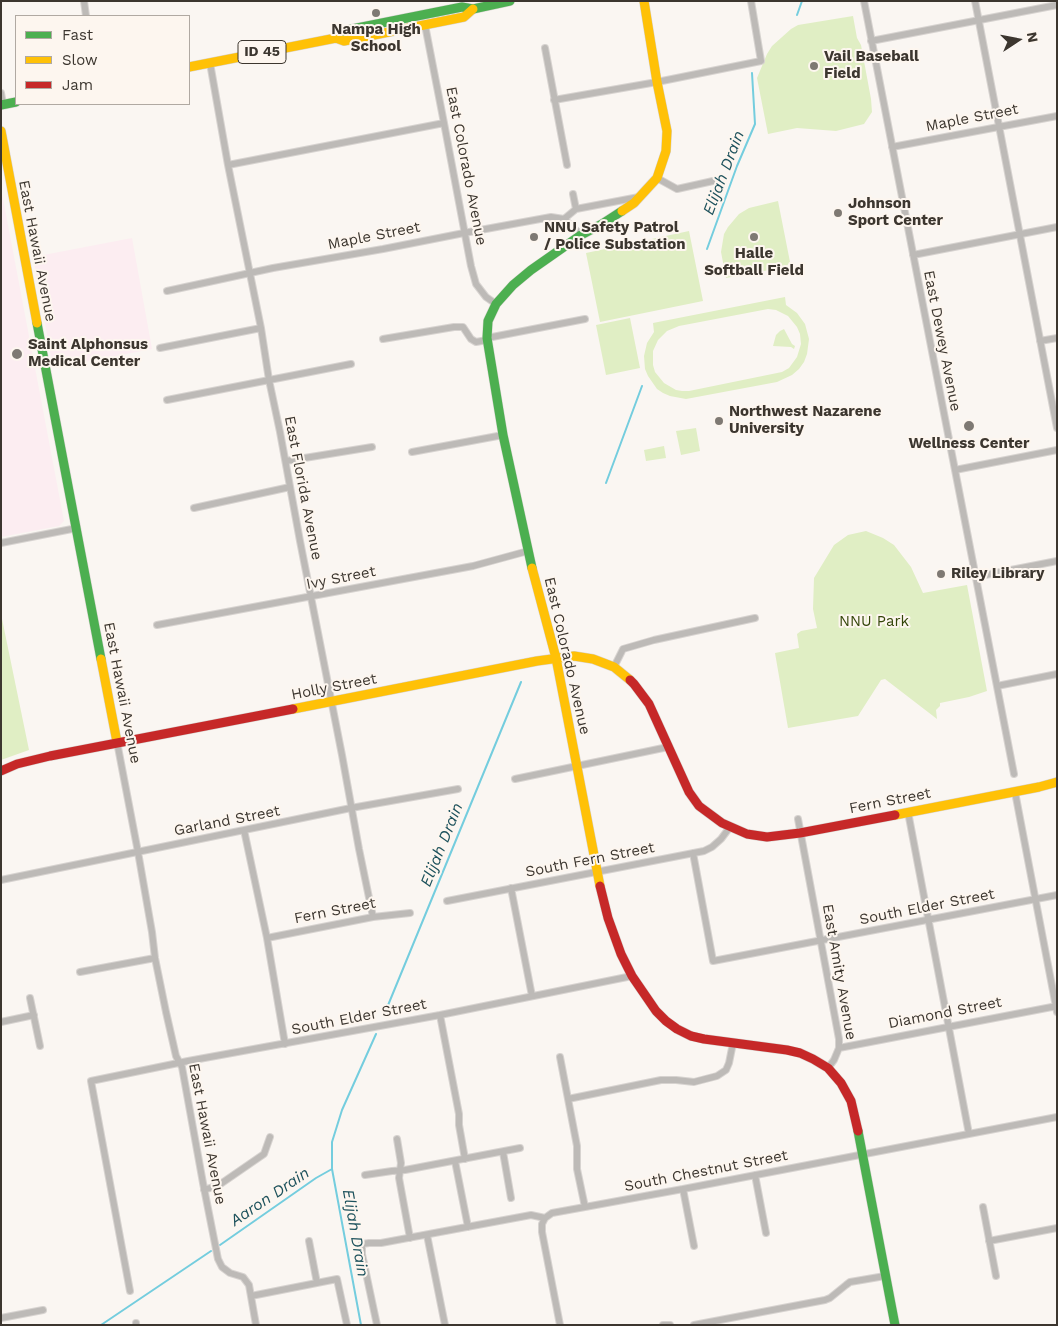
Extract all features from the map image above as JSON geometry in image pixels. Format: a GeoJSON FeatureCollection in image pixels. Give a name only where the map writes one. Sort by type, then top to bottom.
{"type":"FeatureCollection","features":[{"type":"Feature","properties":{"kind":"main road","name":"ID 45"},"geometry":{"type":"LineString","coordinates":[[336,38],[342,31],[351,29],[462,7],[473,9],[510,1]]}},
{"type":"Feature","properties":{"kind":"main road"},"geometry":{"type":"LineString","coordinates":[[487,339],[488,320],[496,304],[513,285],[581,235],[634,203],[657,178],[666,152],[667,131],[644,1]]}},
{"type":"Feature","properties":{"kind":"main road","name":"ID 45"},"geometry":{"type":"LineString","coordinates":[[190,67],[336,38],[344,41],[425,25],[464,17],[473,9]]}},
{"type":"Feature","properties":{"kind":"main road"},"geometry":{"type":"LineString","coordinates":[[2,104],[15,102]]}},
{"type":"Feature","properties":{"kind":"main road","name":"East Hawaii Avenue"},"geometry":{"type":"LineString","coordinates":[[1,130],[117,742]]}},
{"type":"Feature","properties":{"kind":"main road","name":"East Colorado Avenue"},"geometry":{"type":"LineString","coordinates":[[487,339],[503,435],[528,551],[556,658],[597,872],[615,939],[632,976]]}},
{"type":"Feature","properties":{"kind":"main road","name":"Holly Street"},"geometry":{"type":"LineString","coordinates":[[1,771],[17,764],[117,742],[556,658],[574,656],[593,659],[614,667]]}},
{"type":"Feature","properties":{"kind":"main road","name":"Fern Street"},"geometry":{"type":"LineString","coordinates":[[614,667],[634,684],[649,704],[689,792],[700,806],[713,817],[747,834],[768,837],[800,833],[1015,792],[1057,782]]}},
{"type":"Feature","properties":{"kind":"main road"},"geometry":{"type":"LineString","coordinates":[[632,976],[656,1011],[677,1029],[691,1036],[704,1039],[794,1052],[813,1059],[828,1068],[841,1083],[851,1101],[856,1120],[895,1325]]}},
{"type":"Feature","properties":{"kind":"street"},"geometry":{"type":"LineString","coordinates":[[84,1],[86,15]]}},
{"type":"Feature","properties":{"kind":"street"},"geometry":{"type":"LineString","coordinates":[[554,100],[761,61],[752,1]]}},
{"type":"Feature","properties":{"kind":"street","name":"East Dewey Avenue"},"geometry":{"type":"LineString","coordinates":[[864,1],[1014,774]]}},
{"type":"Feature","properties":{"kind":"street"},"geometry":{"type":"LineString","coordinates":[[976,1],[1057,428]]}},
{"type":"Feature","properties":{"kind":"street"},"geometry":{"type":"LineString","coordinates":[[871,41],[1057,5]]}},
{"type":"Feature","properties":{"kind":"street","name":"East Colorado Avenue"},"geometry":{"type":"LineString","coordinates":[[425,25],[470,266],[476,284],[486,297],[496,304]]}},
{"type":"Feature","properties":{"kind":"street"},"geometry":{"type":"LineString","coordinates":[[545,48],[567,165]]}},
{"type":"Feature","properties":{"kind":"street","name":"East Florida Avenue"},"geometry":{"type":"LineString","coordinates":[[210,63],[228,166],[261,328],[269,380],[312,596],[372,917]]}},
{"type":"Feature","properties":{"kind":"street"},"geometry":{"type":"LineString","coordinates":[[1,93],[2,104]]}},
{"type":"Feature","properties":{"kind":"street","name":"Maple Street"},"geometry":{"type":"LineString","coordinates":[[892,147],[1057,116]]}},
{"type":"Feature","properties":{"kind":"street"},"geometry":{"type":"LineString","coordinates":[[228,166],[444,123]]}},
{"type":"Feature","properties":{"kind":"street"},"geometry":{"type":"LineString","coordinates":[[657,178],[676,189],[713,181]]}},
{"type":"Feature","properties":{"kind":"street"},"geometry":{"type":"LineString","coordinates":[[573,194],[576,208]]}},
{"type":"Feature","properties":{"kind":"street"},"geometry":{"type":"LineString","coordinates":[[581,235],[564,219],[576,208],[639,197]]}},
{"type":"Feature","properties":{"kind":"street","name":"Maple Street"},"geometry":{"type":"LineString","coordinates":[[167,291],[274,268],[383,250],[551,217],[564,219]]}},
{"type":"Feature","properties":{"kind":"street"},"geometry":{"type":"LineString","coordinates":[[913,255],[1057,227]]}},
{"type":"Feature","properties":{"kind":"street"},"geometry":{"type":"LineString","coordinates":[[383,339],[463,327],[471,339],[476,342],[585,319]]}},
{"type":"Feature","properties":{"kind":"street"},"geometry":{"type":"LineString","coordinates":[[160,348],[261,328]]}},
{"type":"Feature","properties":{"kind":"street"},"geometry":{"type":"LineString","coordinates":[[1040,342],[1057,338]]}},
{"type":"Feature","properties":{"kind":"street"},"geometry":{"type":"LineString","coordinates":[[167,400],[350,364]]}},
{"type":"Feature","properties":{"kind":"street"},"geometry":{"type":"LineString","coordinates":[[412,452],[503,435]]}},
{"type":"Feature","properties":{"kind":"street"},"geometry":{"type":"LineString","coordinates":[[286,461],[372,446]]}},
{"type":"Feature","properties":{"kind":"street"},"geometry":{"type":"LineString","coordinates":[[955,470],[1057,450]]}},
{"type":"Feature","properties":{"kind":"street"},"geometry":{"type":"LineString","coordinates":[[194,508],[290,487]]}},
{"type":"Feature","properties":{"kind":"street"},"geometry":{"type":"LineString","coordinates":[[1,543],[77,528]]}},
{"type":"Feature","properties":{"kind":"street","name":"Ivy Street"},"geometry":{"type":"LineString","coordinates":[[157,625],[473,566],[528,551]]}},
{"type":"Feature","properties":{"kind":"street"},"geometry":{"type":"LineString","coordinates":[[976,577],[1057,561]]}},
{"type":"Feature","properties":{"kind":"street"},"geometry":{"type":"LineString","coordinates":[[614,667],[623,649],[654,640],[754,618]]}},
{"type":"Feature","properties":{"kind":"street"},"geometry":{"type":"LineString","coordinates":[[997,686],[1057,674]]}},
{"type":"Feature","properties":{"kind":"street","name":"East Hawaii Avenue"},"geometry":{"type":"LineString","coordinates":[[117,742],[138,852],[155,958],[176,1056],[182,1067],[218,1258],[222,1267],[230,1273],[243,1277],[249,1285],[251,1296]]}},
{"type":"Feature","properties":{"kind":"street"},"geometry":{"type":"LineString","coordinates":[[515,779],[668,747]]}},
{"type":"Feature","properties":{"kind":"street","name":"Garland Street"},"geometry":{"type":"LineString","coordinates":[[1,880],[351,808],[458,789]]}},
{"type":"Feature","properties":{"kind":"street"},"geometry":{"type":"LineString","coordinates":[[1015,792],[1056,1008]]}},
{"type":"Feature","properties":{"kind":"street"},"geometry":{"type":"LineString","coordinates":[[908,812],[969,1134]]}},
{"type":"Feature","properties":{"kind":"street","name":"East Amity Avenue"},"geometry":{"type":"LineString","coordinates":[[798,819],[839,1039],[839,1048],[828,1068]]}},
{"type":"Feature","properties":{"kind":"street","name":"South Fern Street"},"geometry":{"type":"LineString","coordinates":[[447,901],[704,851],[722,839],[730,827]]}},
{"type":"Feature","properties":{"kind":"street"},"geometry":{"type":"LineString","coordinates":[[244,830],[267,938],[285,1044]]}},
{"type":"Feature","properties":{"kind":"street","name":"South Elder Street"},"geometry":{"type":"LineString","coordinates":[[693,853],[713,961],[1057,895]]}},
{"type":"Feature","properties":{"kind":"street"},"geometry":{"type":"LineString","coordinates":[[511,888],[532,996]]}},
{"type":"Feature","properties":{"kind":"street","name":"Fern Street"},"geometry":{"type":"LineString","coordinates":[[267,938],[372,917],[410,913]]}},
{"type":"Feature","properties":{"kind":"street"},"geometry":{"type":"LineString","coordinates":[[80,972],[155,958]]}},
{"type":"Feature","properties":{"kind":"street","name":"South Elder Street"},"geometry":{"type":"LineString","coordinates":[[130,1290],[91,1081],[265,1046],[285,1044],[440,1015],[632,976]]}},
{"type":"Feature","properties":{"kind":"street"},"geometry":{"type":"LineString","coordinates":[[30,998],[40,1046]]}},
{"type":"Feature","properties":{"kind":"street","name":"Diamond Street"},"geometry":{"type":"LineString","coordinates":[[839,1048],[949,1026],[1056,1008]]}},
{"type":"Feature","properties":{"kind":"street"},"geometry":{"type":"LineString","coordinates":[[1,1022],[34,1015]]}},
{"type":"Feature","properties":{"kind":"street"},"geometry":{"type":"LineString","coordinates":[[440,1015],[459,1114],[458,1125],[465,1159]]}},
{"type":"Feature","properties":{"kind":"street"},"geometry":{"type":"LineString","coordinates":[[568,1099],[661,1080],[694,1082],[717,1076],[726,1070],[733,1043]]}},
{"type":"Feature","properties":{"kind":"street"},"geometry":{"type":"LineString","coordinates":[[560,1057],[577,1146],[577,1169],[585,1207]]}},
{"type":"Feature","properties":{"kind":"street","name":"South Chestnut Street"},"geometry":{"type":"LineString","coordinates":[[377,1325],[362,1254],[362,1244],[380,1244],[530,1215],[545,1218],[552,1213],[1057,1117]]}},
{"type":"Feature","properties":{"kind":"street"},"geometry":{"type":"LineString","coordinates":[[204,1190],[219,1185],[264,1154],[270,1137]]}},
{"type":"Feature","properties":{"kind":"street"},"geometry":{"type":"LineString","coordinates":[[396,1139],[401,1163],[399,1178],[410,1238]]}},
{"type":"Feature","properties":{"kind":"street"},"geometry":{"type":"LineString","coordinates":[[365,1175],[520,1148]]}},
{"type":"Feature","properties":{"kind":"street"},"geometry":{"type":"LineString","coordinates":[[503,1152],[511,1198]]}},
{"type":"Feature","properties":{"kind":"street"},"geometry":{"type":"LineString","coordinates":[[455,1160],[468,1227]]}},
{"type":"Feature","properties":{"kind":"street"},"geometry":{"type":"LineString","coordinates":[[755,1175],[766,1234]]}},
{"type":"Feature","properties":{"kind":"street"},"geometry":{"type":"LineString","coordinates":[[683,1189],[694,1246]]}},
{"type":"Feature","properties":{"kind":"street"},"geometry":{"type":"LineString","coordinates":[[983,1207],[996,1276]]}},
{"type":"Feature","properties":{"kind":"street"},"geometry":{"type":"LineString","coordinates":[[545,1218],[542,1224],[542,1232],[560,1325]]}},
{"type":"Feature","properties":{"kind":"street"},"geometry":{"type":"LineString","coordinates":[[989,1241],[1057,1228]]}},
{"type":"Feature","properties":{"kind":"street"},"geometry":{"type":"LineString","coordinates":[[427,1235],[445,1325]]}},
{"type":"Feature","properties":{"kind":"street"},"geometry":{"type":"LineString","coordinates":[[309,1241],[317,1283]]}},
{"type":"Feature","properties":{"kind":"street"},"geometry":{"type":"LineString","coordinates":[[694,1325],[825,1300],[850,1282],[885,1276]]}},
{"type":"Feature","properties":{"kind":"street"},"geometry":{"type":"LineString","coordinates":[[256,1325],[251,1296],[338,1279],[347,1325]]}},
{"type":"Feature","properties":{"kind":"street"},"geometry":{"type":"LineString","coordinates":[[1,1309],[2,1318],[43,1310]]}},
{"type":"Feature","properties":{"kind":"street"},"geometry":{"type":"LineString","coordinates":[[663,1325],[670,1325]]}},
{"type":"Feature","properties":{"kind":"shaded area","name":"Saint Alphonsus Medical Center"},"geometry":{"type":"Polygon","coordinates":[[[1,188],[64,521],[59,526],[1,537],[1,188]]]}},
{"type":"Feature","properties":{"kind":"shaded area"},"geometry":{"type":"Polygon","coordinates":[[[132,238],[152,349],[53,368],[33,257],[132,238]]]}},
{"type":"Feature","properties":{"kind":"green space","name":"Vail Baseball Field"},"geometry":{"type":"Polygon","coordinates":[[[853,16],[857,38],[861,45],[871,99],[872,112],[864,124],[836,131],[797,128],[768,134],[757,78],[772,46],[798,25],[853,16]]]}},
{"type":"Feature","properties":{"kind":"green space","name":"Halle Softball Field"},"geometry":{"type":"Polygon","coordinates":[[[778,201],[790,262],[786,267],[726,278],[721,252],[724,234],[728,227],[739,214],[749,208],[778,201]]]}},
{"type":"Feature","properties":{"kind":"green space"},"geometry":{"type":"Polygon","coordinates":[[[689,231],[703,301],[600,322],[586,253],[689,231]]]}},
{"type":"Feature","properties":{"kind":"green space"},"geometry":{"type":"Polygon","coordinates":[[[785,297],[786,305],[797,313],[805,324],[809,339],[807,354],[799,369],[792,375],[777,382],[686,399],[670,396],[657,389],[645,369],[644,356],[647,343],[654,332],[653,323],[785,297]],[[768,309],[679,326],[667,331],[658,340],[653,351],[655,372],[664,383],[676,390],[689,391],[782,372],[789,368],[797,357],[801,344],[797,327],[788,316],[776,310],[768,309]]]}},
{"type":"Feature","properties":{"kind":"green space"},"geometry":{"type":"Polygon","coordinates":[[[630,318],[640,368],[606,375],[596,325],[630,318]]]}},
{"type":"Feature","properties":{"kind":"green space"},"geometry":{"type":"Polygon","coordinates":[[[784,329],[795,346],[794,349],[791,347],[773,346],[776,335],[784,329]]]}},
{"type":"Feature","properties":{"kind":"green space"},"geometry":{"type":"Polygon","coordinates":[[[696,428],[700,451],[681,455],[676,431],[696,428]]]}},
{"type":"Feature","properties":{"kind":"green space"},"geometry":{"type":"Polygon","coordinates":[[[664,446],[666,458],[646,461],[644,450],[664,446]]]}},
{"type":"Feature","properties":{"kind":"green space","name":"NNU Park"},"geometry":{"type":"Polygon","coordinates":[[[866,531],[894,545],[911,567],[923,593],[967,585],[987,691],[940,703],[936,710],[937,719],[885,679],[881,680],[858,716],[788,728],[775,653],[799,648],[797,634],[801,631],[817,628],[813,609],[814,578],[834,545],[848,535],[866,531]]]}},
{"type":"Feature","properties":{"kind":"green space"},"geometry":{"type":"Polygon","coordinates":[[[1,614],[29,750],[1,760],[1,614]]]}},
{"type":"Feature","properties":{"kind":"waterway","name":"Elijah Drain"},"geometry":{"type":"LineString","coordinates":[[797,15],[802,1]]}},
{"type":"Feature","properties":{"kind":"waterway","name":"Elijah Drain"},"geometry":{"type":"LineString","coordinates":[[707,249],[737,166],[755,124],[752,73]]}},
{"type":"Feature","properties":{"kind":"waterway","name":"Elijah Drain"},"geometry":{"type":"LineString","coordinates":[[606,483],[642,386]]}},
{"type":"Feature","properties":{"kind":"waterway","name":"Elijah Drain"},"geometry":{"type":"LineString","coordinates":[[384,1015],[521,682]]}},
{"type":"Feature","properties":{"kind":"waterway","name":"Elijah Drain"},"geometry":{"type":"LineString","coordinates":[[361,1325],[332,1169],[332,1142],[342,1110],[376,1034]]}},
{"type":"Feature","properties":{"kind":"waterway","name":"Aaron Drain"},"geometry":{"type":"LineString","coordinates":[[220,1245],[316,1178],[332,1169]]}},
{"type":"Feature","properties":{"kind":"waterway","name":"Aaron Drain"},"geometry":{"type":"LineString","coordinates":[[101,1325],[211,1251]]}},
{"type":"Feature","properties":{"kind":"traffic: fast"},"geometry":{"type":"LineString","coordinates":[[336,38],[342,31],[462,7],[473,9],[510,1]]}},
{"type":"Feature","properties":{"kind":"traffic: fast"},"geometry":{"type":"LineString","coordinates":[[1,105],[15,102]]}},
{"type":"Feature","properties":{"kind":"traffic: fast"},"geometry":{"type":"LineString","coordinates":[[532,568],[503,435],[487,338],[488,321],[496,304],[513,285],[531,270],[581,235],[622,211]]}},
{"type":"Feature","properties":{"kind":"traffic: fast"},"geometry":{"type":"LineString","coordinates":[[37,323],[101,659]]}},
{"type":"Feature","properties":{"kind":"traffic: fast"},"geometry":{"type":"LineString","coordinates":[[858,1131],[895,1325]]}},
{"type":"Feature","properties":{"kind":"traffic: slow"},"geometry":{"type":"LineString","coordinates":[[622,211],[634,203],[657,178],[666,151],[667,131],[644,1]]}},
{"type":"Feature","properties":{"kind":"traffic: slow"},"geometry":{"type":"LineString","coordinates":[[190,67],[336,38],[344,41],[464,17],[473,9]]}},
{"type":"Feature","properties":{"kind":"traffic: slow"},"geometry":{"type":"LineString","coordinates":[[1,131],[37,323]]}},
{"type":"Feature","properties":{"kind":"traffic: slow"},"geometry":{"type":"LineString","coordinates":[[532,568],[556,658],[600,886]]}},
{"type":"Feature","properties":{"kind":"traffic: slow"},"geometry":{"type":"LineString","coordinates":[[293,709],[537,661],[574,656],[593,659],[614,667],[630,680]]}},
{"type":"Feature","properties":{"kind":"traffic: slow"},"geometry":{"type":"LineString","coordinates":[[101,659],[117,742]]}},
{"type":"Feature","properties":{"kind":"traffic: slow"},"geometry":{"type":"LineString","coordinates":[[895,815],[1057,782]]}},
{"type":"Feature","properties":{"kind":"traffic: jam"},"geometry":{"type":"LineString","coordinates":[[630,680],[649,704],[689,792],[699,806],[722,823],[747,834],[767,837],[800,833],[895,815]]}},
{"type":"Feature","properties":{"kind":"traffic: jam"},"geometry":{"type":"LineString","coordinates":[[1,771],[17,764],[50,756],[293,709]]}},
{"type":"Feature","properties":{"kind":"traffic: jam"},"geometry":{"type":"LineString","coordinates":[[600,886],[608,918],[621,954],[632,976],[656,1011],[666,1021],[691,1036],[787,1050],[813,1059],[828,1068],[841,1083],[851,1101],[858,1131]]}},
{"type":"Feature","properties":{"kind":"place","name":"Nampa High School"},"geometry":{"type":"Point","coordinates":[376,13]}},
{"type":"Feature","properties":{"kind":"place","name":"Vail Baseball Field"},"geometry":{"type":"Point","coordinates":[814,66]}},
{"type":"Feature","properties":{"kind":"place","name":"Johnson Sport Center"},"geometry":{"type":"Point","coordinates":[838,213]}},
{"type":"Feature","properties":{"kind":"place","name":"NNU Safety Patrol / Police Substation"},"geometry":{"type":"Point","coordinates":[534,237]}},
{"type":"Feature","properties":{"kind":"place","name":"Halle Softball Field"},"geometry":{"type":"Point","coordinates":[754,237]}},
{"type":"Feature","properties":{"kind":"place","name":"Saint Alphonsus Medical Center"},"geometry":{"type":"Point","coordinates":[17,354]}},
{"type":"Feature","properties":{"kind":"place","name":"Northwest Nazarene University"},"geometry":{"type":"Point","coordinates":[719,421]}},
{"type":"Feature","properties":{"kind":"place","name":"Wellness Center"},"geometry":{"type":"Point","coordinates":[969,426]}},
{"type":"Feature","properties":{"kind":"place","name":"Riley Library"},"geometry":{"type":"Point","coordinates":[941,574]}}]}
